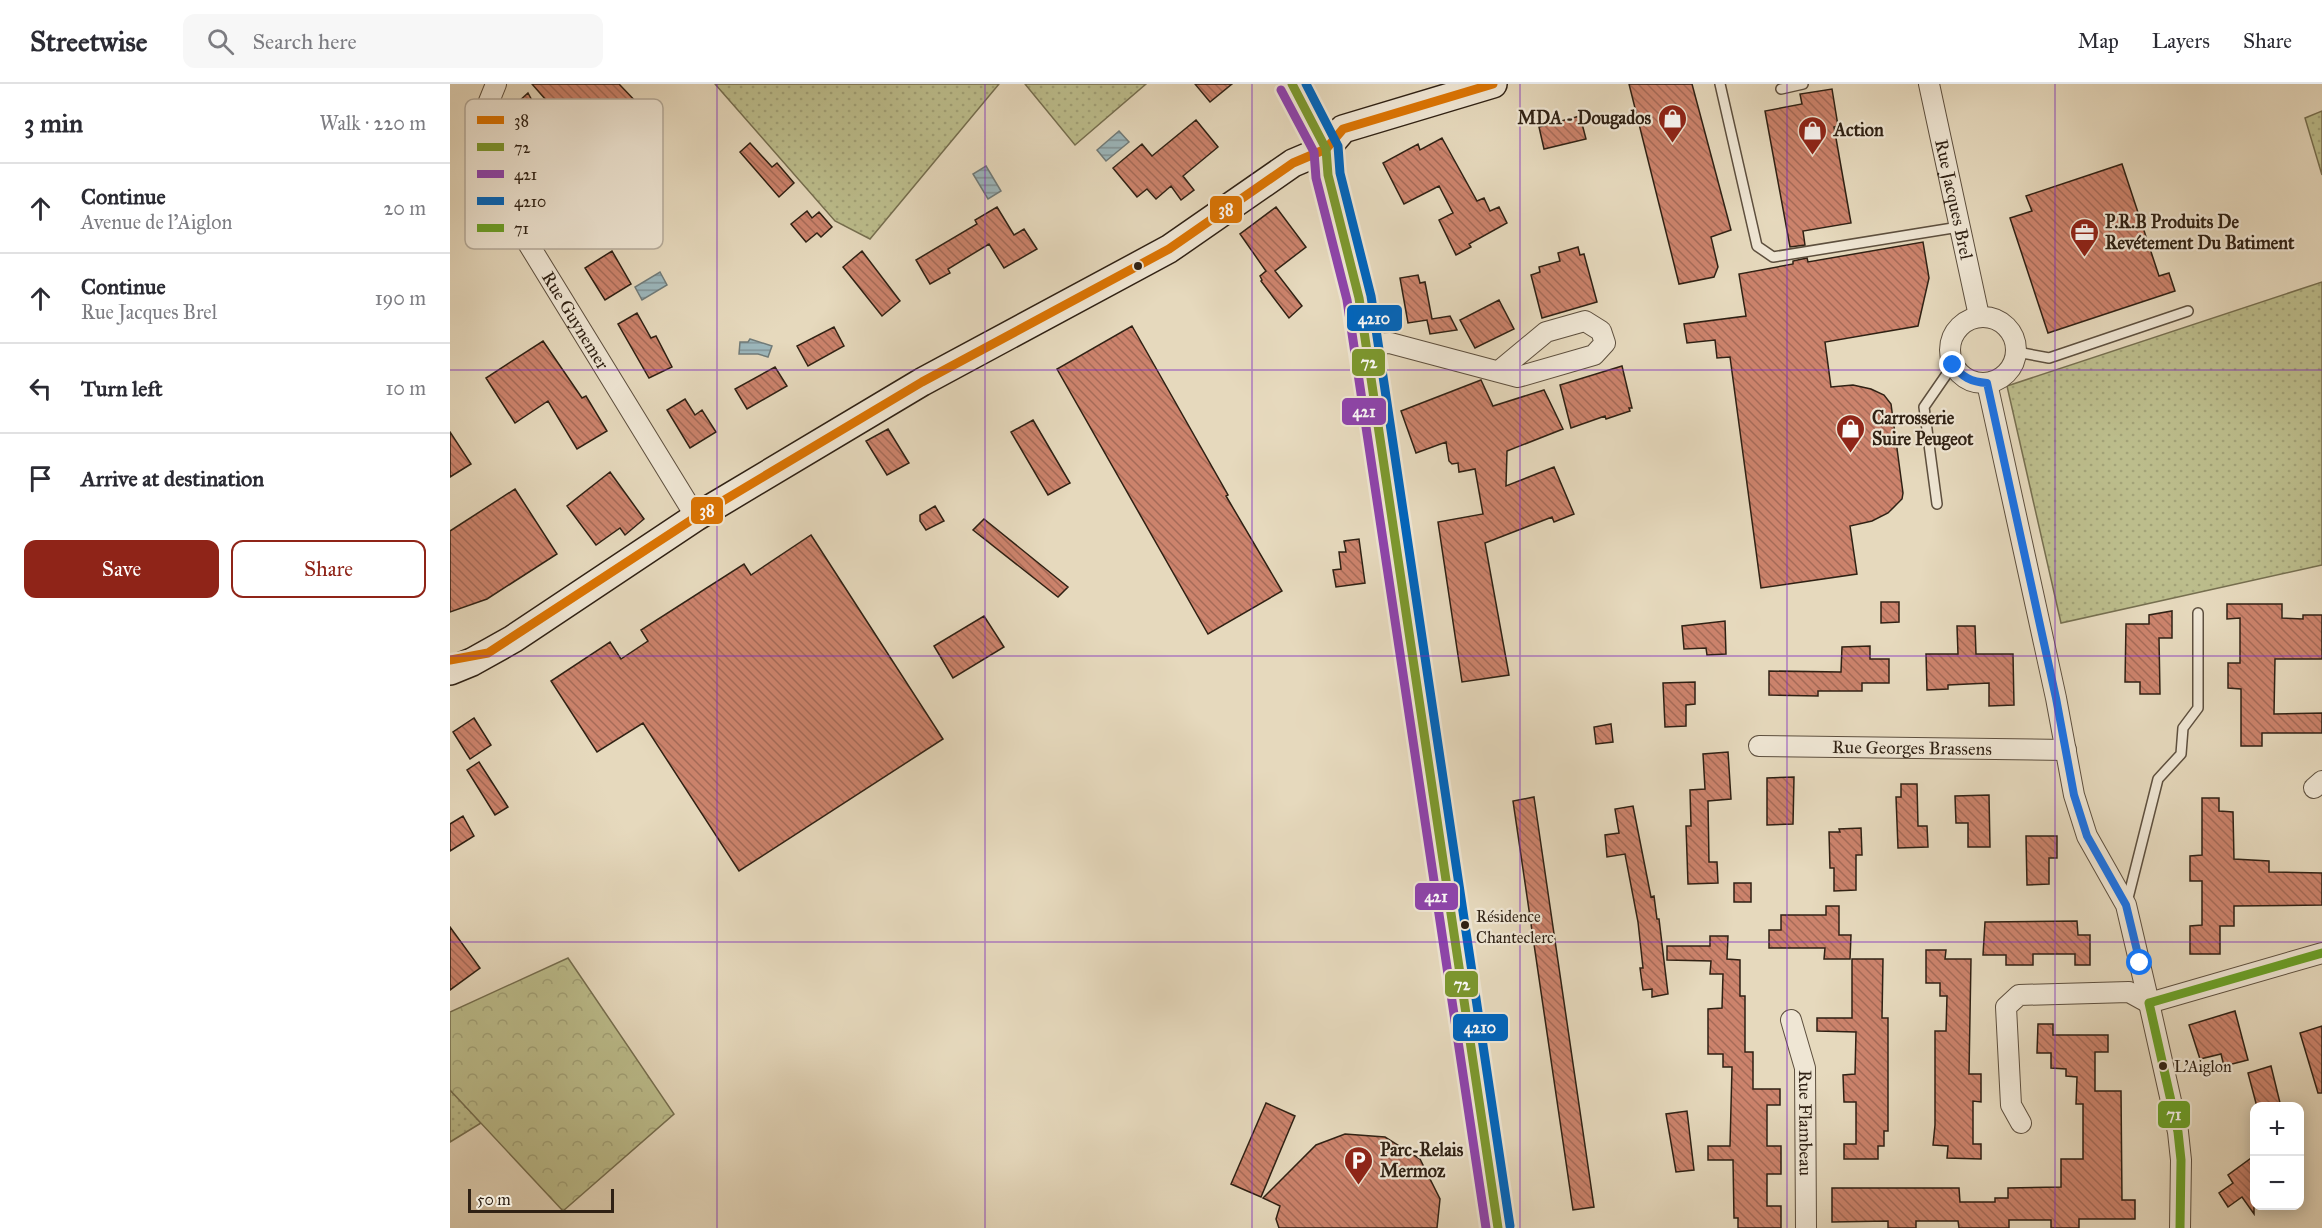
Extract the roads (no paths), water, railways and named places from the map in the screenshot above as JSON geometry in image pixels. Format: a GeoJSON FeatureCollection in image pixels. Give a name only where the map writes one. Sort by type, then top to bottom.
{"type":"FeatureCollection","features":[{"type":"Feature","properties":{"kind":"main road"},"geometry":{"type":"LineString","coordinates":[[1292,84],[1326,149],[1328,175],[1359,297],[1497,1228]]}},
{"type":"Feature","properties":{"kind":"main road"},"geometry":{"type":"LineString","coordinates":[[450,671],[488,653],[696,517],[922,382],[1169,249],[1293,163],[1326,149],[1343,129],[1493,84]]}},
{"type":"Feature","properties":{"kind":"main road"},"geometry":{"type":"LineString","coordinates":[[450,660],[488,653]]}},
{"type":"Feature","properties":{"kind":"street","name":"Rue Guynemer"},"geometry":{"type":"LineString","coordinates":[[491,99],[496,84]]}},
{"type":"Feature","properties":{"kind":"street","name":"Rue Jacques Brel"},"geometry":{"type":"LineString","coordinates":[[1929,84],[1979,316]]}},
{"type":"Feature","properties":{"kind":"street","name":"Rue Guynemer"},"geometry":{"type":"LineString","coordinates":[[531,249],[696,517]]}},
{"type":"Feature","properties":{"kind":"street"},"geometry":{"type":"LineString","coordinates":[[1979,316],[1996,319],[2007,326],[2014,336],[2017,352],[2014,363],[2007,373],[1998,380],[1987,383],[1976,383],[1965,378],[1953,365],[1950,354],[1952,339],[1957,328],[1979,316]]}},
{"type":"Feature","properties":{"kind":"street"},"geometry":{"type":"LineString","coordinates":[[1365,344],[1390,343],[1518,377],[1594,355],[1605,343],[1601,331],[1585,321],[1546,332],[1499,371]]}},
{"type":"Feature","properties":{"kind":"street"},"geometry":{"type":"LineString","coordinates":[[1987,383],[2074,795],[2087,836],[2126,905],[2149,1003],[2178,1132],[2181,1160],[2180,1228]]}},
{"type":"Feature","properties":{"kind":"street","name":"Rue Georges Brassens"},"geometry":{"type":"LineString","coordinates":[[1759,746],[2066,750]]}},
{"type":"Feature","properties":{"kind":"street"},"geometry":{"type":"LineString","coordinates":[[2021,1123],[2011,1105],[2006,1007],[2019,995],[2129,992],[2149,1003],[2322,953]]}},
{"type":"Feature","properties":{"kind":"street","name":"Rue Flambeau"},"geometry":{"type":"LineString","coordinates":[[1791,1020],[1805,1068],[1806,1228]]}},
{"type":"Feature","properties":{"kind":"lane"},"geometry":{"type":"LineString","coordinates":[[1720,84],[1757,246],[1773,257],[1959,228]]}},
{"type":"Feature","properties":{"kind":"lane"},"geometry":{"type":"LineString","coordinates":[[1781,89],[1803,84]]}},
{"type":"Feature","properties":{"kind":"lane"},"geometry":{"type":"LineString","coordinates":[[2017,352],[2049,358],[2188,311]]}},
{"type":"Feature","properties":{"kind":"lane"},"geometry":{"type":"LineString","coordinates":[[1937,504],[1924,407],[1953,365]]}},
{"type":"Feature","properties":{"kind":"lane"},"geometry":{"type":"LineString","coordinates":[[2126,905],[2158,780],[2181,754],[2183,728],[2198,708],[2198,613]]}},
{"type":"Feature","properties":{"kind":"water"},"geometry":{"type":"Polygon","coordinates":[[[1119,131],[1129,142],[1106,161],[1097,150],[1119,131]]]}},
{"type":"Feature","properties":{"kind":"water"},"geometry":{"type":"Polygon","coordinates":[[[986,166],[1001,191],[988,199],[973,174],[986,166]]]}},
{"type":"Feature","properties":{"kind":"water"},"geometry":{"type":"Polygon","coordinates":[[[660,272],[667,285],[642,300],[635,287],[660,272]]]}},
{"type":"Feature","properties":{"kind":"water"},"geometry":{"type":"Polygon","coordinates":[[[750,339],[772,346],[768,357],[758,354],[739,354],[740,342],[748,342],[750,339]]]}},
{"type":"Feature","properties":{"kind":"place","name":"MDA - Dougados"},"geometry":{"type":"Point","coordinates":[1672,144]}},
{"type":"Feature","properties":{"kind":"place","name":"Action"},"geometry":{"type":"Point","coordinates":[1813,156]}},
{"type":"Feature","properties":{"kind":"place","name":"P.R.B Produits De Revétement Du Batiment"},"geometry":{"type":"Point","coordinates":[2084,258]}},
{"type":"Feature","properties":{"kind":"place","name":"Carrosserie Suire Peugeot"},"geometry":{"type":"Point","coordinates":[1851,454]}},
{"type":"Feature","properties":{"kind":"place","name":"Résidence Chanteclerc"},"geometry":{"type":"Point","coordinates":[1465,925]}},
{"type":"Feature","properties":{"kind":"place","name":"L'Aiglon"},"geometry":{"type":"Point","coordinates":[2163,1066]}},
{"type":"Feature","properties":{"kind":"place","name":"Parc-Relais Mermoz"},"geometry":{"type":"Point","coordinates":[1359,1186]}}]}
